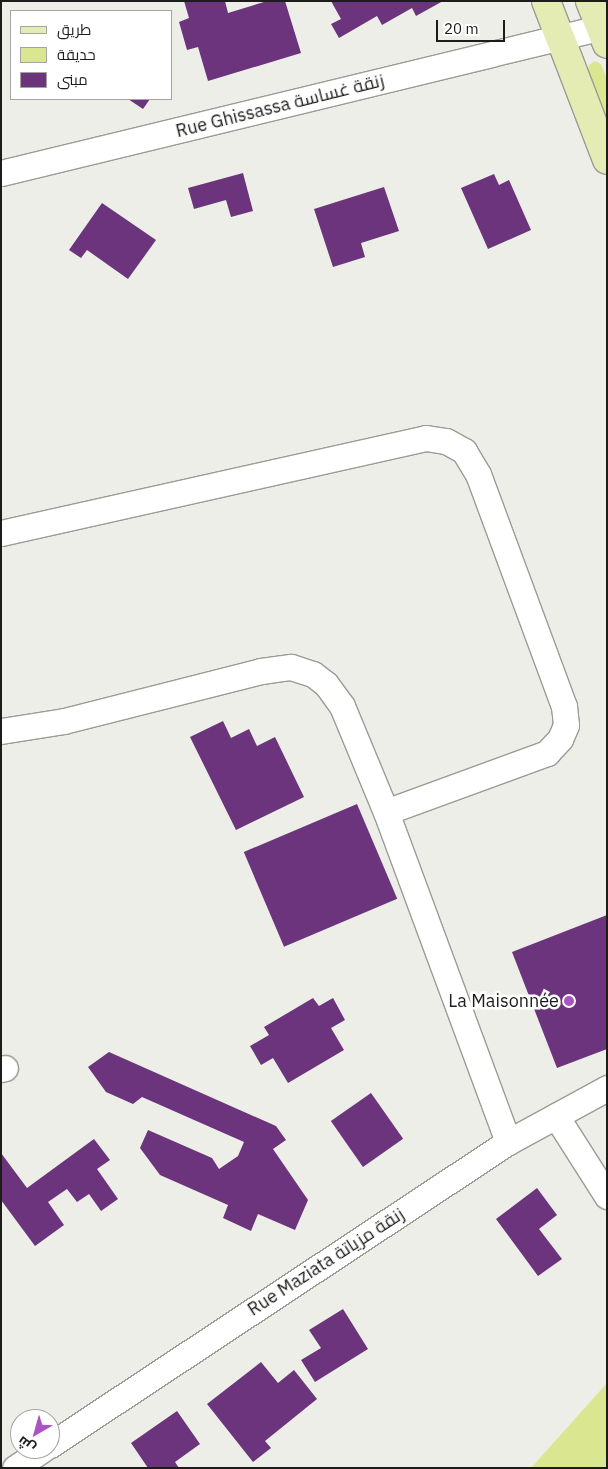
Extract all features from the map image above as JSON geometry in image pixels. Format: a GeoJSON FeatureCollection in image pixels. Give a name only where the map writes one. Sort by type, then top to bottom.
{"type":"FeatureCollection","features":[{"type":"Feature","properties":{"kind":"main road"},"geometry":{"type":"LineString","coordinates":[[546,1],[607,160]]}},
{"type":"Feature","properties":{"kind":"main road"},"geometry":{"type":"LineString","coordinates":[[590,1],[605,33]]}},
{"type":"Feature","properties":{"kind":"street","name":"Rue Ghissassa زنقة غساسة"},"geometry":{"type":"LineString","coordinates":[[1,173],[559,37],[605,33]]}},
{"type":"Feature","properties":{"kind":"street"},"geometry":{"type":"LineString","coordinates":[[1,533],[426,438],[446,441],[464,451],[478,474],[516,576],[564,706],[566,725],[560,739],[547,753],[386,812]]}},
{"type":"Feature","properties":{"kind":"street"},"geometry":{"type":"LineString","coordinates":[[1,731],[64,721],[261,671],[291,667],[313,674],[326,684],[342,706],[386,812],[508,1142]]}},
{"type":"Feature","properties":{"kind":"street","name":"Rue Maziata زنقة مزياتة"},"geometry":{"type":"LineString","coordinates":[[60,1438],[508,1142],[607,1088]]}},
{"type":"Feature","properties":{"kind":"street"},"geometry":{"type":"LineString","coordinates":[[556,1116],[607,1196]]}},
{"type":"Feature","properties":{"kind":"street"},"geometry":{"type":"LineString","coordinates":[[15,1468],[28,1459]]}},
{"type":"Feature","properties":{"kind":"green space"},"geometry":{"type":"Polygon","coordinates":[[[595,61],[601,64],[607,79],[607,120],[588,71],[589,65],[595,61]]]}},
{"type":"Feature","properties":{"kind":"green space"},"geometry":{"type":"Polygon","coordinates":[[[607,1383],[607,1468],[531,1468],[607,1383]]]}},
{"type":"Feature","properties":{"kind":"building"},"geometry":{"type":"Polygon","coordinates":[[[184,1],[225,1],[228,13],[267,1],[285,1],[301,53],[208,81],[198,47],[187,50],[179,22],[189,18],[184,1]]]}},
{"type":"Feature","properties":{"kind":"building"},"geometry":{"type":"Polygon","coordinates":[[[331,1],[443,1],[416,16],[412,8],[382,25],[377,16],[339,38],[331,24],[341,19],[331,1]]]}},
{"type":"Feature","properties":{"kind":"building"},"geometry":{"type":"Polygon","coordinates":[[[130,100],[149,100],[143,109],[130,100]]]}},
{"type":"Feature","properties":{"kind":"building"},"geometry":{"type":"Polygon","coordinates":[[[243,173],[253,211],[231,217],[226,200],[194,209],[188,188],[243,173]]]}},
{"type":"Feature","properties":{"kind":"building"},"geometry":{"type":"Polygon","coordinates":[[[494,174],[499,185],[509,180],[531,230],[488,249],[461,188],[494,174]]]}},
{"type":"Feature","properties":{"kind":"building"},"geometry":{"type":"Polygon","coordinates":[[[384,187],[399,231],[361,243],[365,257],[333,267],[314,209],[384,187]]]}},
{"type":"Feature","properties":{"kind":"building"},"geometry":{"type":"Polygon","coordinates":[[[102,203],[156,240],[128,279],[87,250],[81,258],[69,250],[102,203]]]}},
{"type":"Feature","properties":{"kind":"building"},"geometry":{"type":"Polygon","coordinates":[[[223,721],[231,738],[249,729],[257,746],[275,737],[304,797],[236,830],[190,737],[223,721]]]}},
{"type":"Feature","properties":{"kind":"building"},"geometry":{"type":"Polygon","coordinates":[[[357,804],[397,899],[284,947],[244,852],[357,804]]]}},
{"type":"Feature","properties":{"kind":"building","name":"La Maisonnée"},"geometry":{"type":"Polygon","coordinates":[[[607,915],[607,1049],[557,1068],[512,952],[607,915]]]}},
{"type":"Feature","properties":{"kind":"building"},"geometry":{"type":"Polygon","coordinates":[[[313,998],[319,1006],[333,998],[345,1020],[331,1028],[344,1050],[288,1083],[273,1058],[261,1065],[250,1046],[269,1035],[264,1027],[313,998]]]}},
{"type":"Feature","properties":{"kind":"building"},"geometry":{"type":"Polygon","coordinates":[[[109,1052],[276,1126],[286,1140],[273,1149],[308,1200],[295,1230],[258,1214],[251,1231],[223,1218],[228,1205],[160,1175],[140,1148],[148,1130],[212,1158],[219,1169],[238,1156],[244,1142],[142,1097],[133,1104],[106,1092],[88,1067],[109,1052]]]}},
{"type":"Feature","properties":{"kind":"building"},"geometry":{"type":"Polygon","coordinates":[[[371,1093],[403,1139],[363,1167],[331,1121],[371,1093]]]}},
{"type":"Feature","properties":{"kind":"building"},"geometry":{"type":"Polygon","coordinates":[[[94,1139],[110,1160],[97,1169],[118,1199],[101,1211],[89,1194],[77,1202],[67,1189],[48,1202],[64,1225],[35,1246],[1,1200],[1,1153],[27,1188],[94,1139]]]}},
{"type":"Feature","properties":{"kind":"building"},"geometry":{"type":"Polygon","coordinates":[[[537,1188],[557,1215],[539,1229],[562,1259],[538,1276],[496,1219],[537,1188]]]}},
{"type":"Feature","properties":{"kind":"building"},"geometry":{"type":"Polygon","coordinates":[[[343,1309],[368,1349],[315,1382],[301,1360],[321,1348],[309,1330],[343,1309]]]}},
{"type":"Feature","properties":{"kind":"building"},"geometry":{"type":"Polygon","coordinates":[[[261,1362],[278,1383],[294,1370],[317,1399],[265,1441],[271,1448],[253,1462],[207,1404],[261,1362]]]}},
{"type":"Feature","properties":{"kind":"building"},"geometry":{"type":"Polygon","coordinates":[[[177,1411],[200,1444],[175,1462],[179,1468],[148,1468],[131,1443],[177,1411]]]}},
{"type":"Feature","properties":{"kind":"place","name":"La Maisonnée"},"geometry":{"type":"Point","coordinates":[569,1001]}}]}
